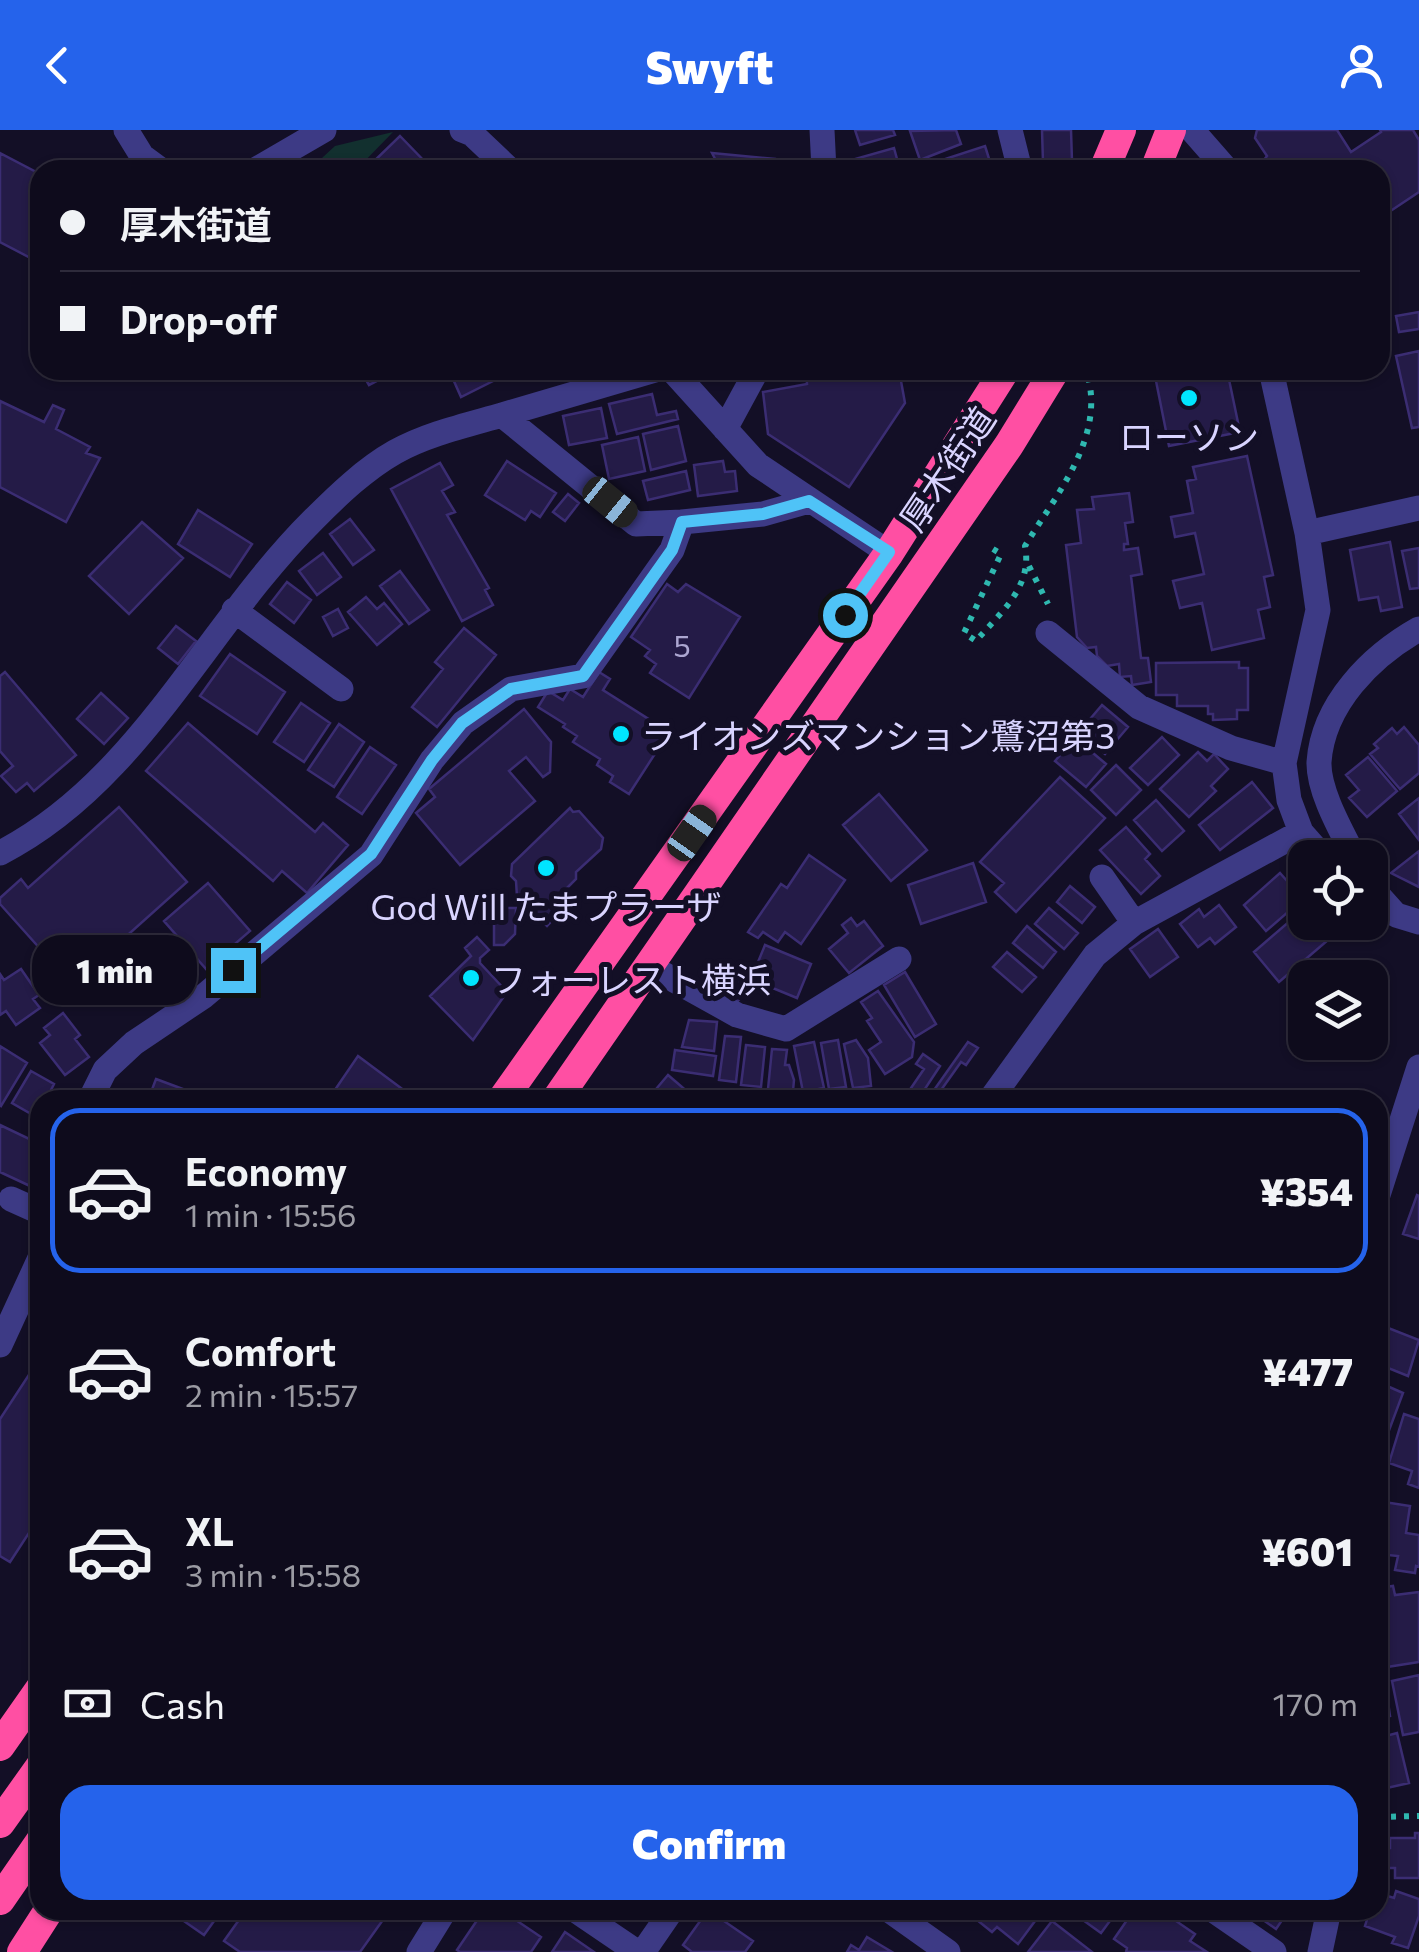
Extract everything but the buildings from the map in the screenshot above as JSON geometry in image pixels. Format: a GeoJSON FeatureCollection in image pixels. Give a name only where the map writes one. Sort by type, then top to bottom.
{"type":"FeatureCollection","features":[{"type":"Feature","properties":{"kind":"highway"},"geometry":{"type":"LineString","coordinates":[[1108,160],[1121,130]]}},
{"type":"Feature","properties":{"kind":"highway"},"geometry":{"type":"LineString","coordinates":[[1159,160],[1171,130]]}},
{"type":"Feature","properties":{"kind":"highway","name":"厚木街道"},"geometry":{"type":"LineString","coordinates":[[509,1090],[889,552],[1000,380]]}},
{"type":"Feature","properties":{"kind":"highway","name":"厚木街道"},"geometry":{"type":"LineString","coordinates":[[563,1090],[1008,445],[1048,380]]}},
{"type":"Feature","properties":{"kind":"highway"},"geometry":{"type":"LineString","coordinates":[[0,1746],[30,1703]]}},
{"type":"Feature","properties":{"kind":"highway"},"geometry":{"type":"LineString","coordinates":[[0,1823],[30,1781]]}},
{"type":"Feature","properties":{"kind":"highway"},"geometry":{"type":"LineString","coordinates":[[0,1900],[30,1856]]}},
{"type":"Feature","properties":{"kind":"highway"},"geometry":{"type":"LineString","coordinates":[[22,1952],[42,1920]]}},
{"type":"Feature","properties":{"kind":"street"},"geometry":{"type":"LineString","coordinates":[[126,130],[147,160]]}},
{"type":"Feature","properties":{"kind":"street"},"geometry":{"type":"LineString","coordinates":[[272,160],[324,130]]}},
{"type":"Feature","properties":{"kind":"street"},"geometry":{"type":"LineString","coordinates":[[462,130],[472,134],[499,160]]}},
{"type":"Feature","properties":{"kind":"street"},"geometry":{"type":"LineString","coordinates":[[822,130],[824,160]]}},
{"type":"Feature","properties":{"kind":"street"},"geometry":{"type":"LineString","coordinates":[[1010,130],[1018,160]]}},
{"type":"Feature","properties":{"kind":"street"},"geometry":{"type":"LineString","coordinates":[[1192,130],[1218,160]]}},
{"type":"Feature","properties":{"kind":"street"},"geometry":{"type":"LineString","coordinates":[[0,853],[34,836],[62,814],[118,760],[274,559],[325,508],[396,452],[621,380]]}},
{"type":"Feature","properties":{"kind":"street"},"geometry":{"type":"LineString","coordinates":[[681,380],[758,465],[889,552]]}},
{"type":"Feature","properties":{"kind":"street"},"geometry":{"type":"LineString","coordinates":[[725,429],[752,380]]}},
{"type":"Feature","properties":{"kind":"street"},"geometry":{"type":"LineString","coordinates":[[1273,380],[1308,533],[1318,610],[1284,763],[1289,800],[1308,840]]}},
{"type":"Feature","properties":{"kind":"street"},"geometry":{"type":"LineString","coordinates":[[502,415],[636,524],[763,514],[809,501]]}},
{"type":"Feature","properties":{"kind":"street"},"geometry":{"type":"LineString","coordinates":[[1308,533],[1419,508]]}},
{"type":"Feature","properties":{"kind":"street"},"geometry":{"type":"LineString","coordinates":[[95,1090],[105,1070],[134,1043],[204,996],[371,854],[432,760],[462,723],[511,689],[583,676],[672,550],[682,522]]}},
{"type":"Feature","properties":{"kind":"street"},"geometry":{"type":"LineString","coordinates":[[234,610],[341,689]]}},
{"type":"Feature","properties":{"kind":"street"},"geometry":{"type":"LineString","coordinates":[[1345,840],[1332,815],[1319,764],[1333,713],[1362,672],[1388,646],[1419,629]]}},
{"type":"Feature","properties":{"kind":"street"},"geometry":{"type":"LineString","coordinates":[[1048,633],[1140,707],[1230,748],[1284,763]]}},
{"type":"Feature","properties":{"kind":"street"},"geometry":{"type":"LineString","coordinates":[[997,1090],[1096,955],[1134,923],[1301,832]]}},
{"type":"Feature","properties":{"kind":"street"},"geometry":{"type":"LineString","coordinates":[[1102,877],[1134,923]]}},
{"type":"Feature","properties":{"kind":"street"},"geometry":{"type":"LineString","coordinates":[[1388,906],[1396,915],[1419,922]]}},
{"type":"Feature","properties":{"kind":"street"},"geometry":{"type":"LineString","coordinates":[[649,966],[736,1015],[786,1029],[899,958]]}},
{"type":"Feature","properties":{"kind":"street"},"geometry":{"type":"LineString","coordinates":[[1388,1164],[1419,1067]]}},
{"type":"Feature","properties":{"kind":"street"},"geometry":{"type":"LineString","coordinates":[[12,1199],[30,1207]]}},
{"type":"Feature","properties":{"kind":"street"},"geometry":{"type":"LineString","coordinates":[[0,1345],[30,1280]]}},
{"type":"Feature","properties":{"kind":"street"},"geometry":{"type":"LineString","coordinates":[[418,1952],[439,1920]]}},
{"type":"Feature","properties":{"kind":"street"},"geometry":{"type":"LineString","coordinates":[[590,1920],[640,1952],[664,1920]]}},
{"type":"Feature","properties":{"kind":"street"},"geometry":{"type":"LineString","coordinates":[[903,1920],[948,1952]]}},
{"type":"Feature","properties":{"kind":"street"},"geometry":{"type":"LineString","coordinates":[[1228,1920],[1274,1952]]}},
{"type":"Feature","properties":{"kind":"street"},"geometry":{"type":"LineString","coordinates":[[1320,1952],[1327,1920]]}},
{"type":"Feature","properties":{"kind":"path"},"geometry":{"type":"LineString","coordinates":[[1048,633],[1054,617],[1029,565],[1025,546],[1087,442],[1092,394],[1089,381]]}},
{"type":"Feature","properties":{"kind":"path"},"geometry":{"type":"LineString","coordinates":[[993,549],[1000,554],[964,633],[976,641],[1020,590],[1029,565]]}},
{"type":"Feature","properties":{"kind":"path"},"geometry":{"type":"LineString","coordinates":[[1388,1818],[1419,1816]]}},
{"type":"Feature","properties":{"kind":"green space"},"geometry":{"type":"Polygon","coordinates":[[[393,132],[366,160],[320,160],[335,146],[393,132]]]}},
{"type":"Feature","properties":{"kind":"place","name":"ローソン"},"geometry":{"type":"Point","coordinates":[1189,398]}},
{"type":"Feature","properties":{"kind":"place","name":"ライオンズマンション鷺沼第3"},"geometry":{"type":"Point","coordinates":[621,734]}},
{"type":"Feature","properties":{"kind":"place","name":"God Will たまプラーザ"},"geometry":{"type":"Point","coordinates":[546,868]}},
{"type":"Feature","properties":{"kind":"place","name":"フォーレスト横浜"},"geometry":{"type":"Point","coordinates":[471,978]}},
{"type":"Feature","properties":{"kind":"route"},"geometry":{"type":"LineString","coordinates":[[233,970],[371,854],[432,760],[462,723],[511,689],[583,676],[672,550],[682,522],[763,514],[809,501],[889,552],[845,615]]}}]}
